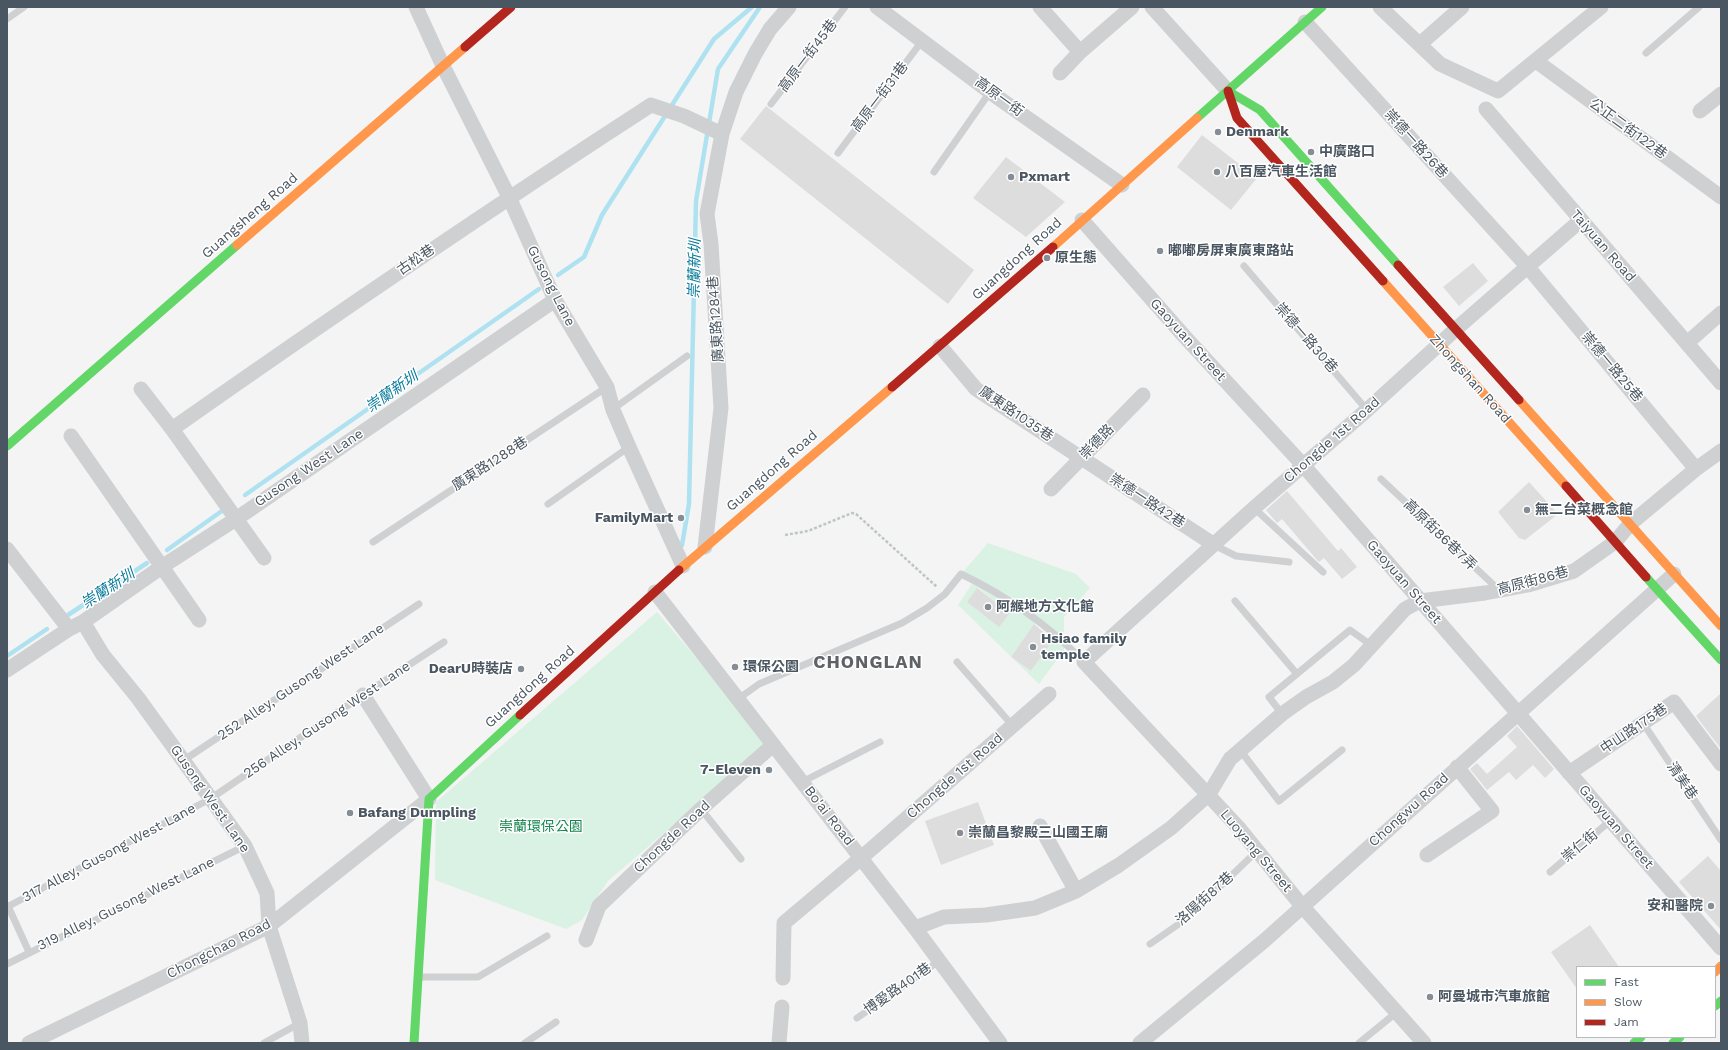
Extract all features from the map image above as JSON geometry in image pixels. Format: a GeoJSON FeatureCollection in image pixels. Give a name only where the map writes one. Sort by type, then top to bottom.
{"type":"FeatureCollection","features":[{"type":"Feature","properties":{"kind":"street","name":"Gusong Lane"},"geometry":{"type":"LineString","coordinates":[[416,7],[443,66],[509,197],[555,300],[607,387],[613,410],[683,566]]}},
{"type":"Feature","properties":{"kind":"street","name":"Guangsheng Road"},"geometry":{"type":"LineString","coordinates":[[7,446],[511,7]]}},
{"type":"Feature","properties":{"kind":"street","name":"廣東路1284巷"},"geometry":{"type":"LineString","coordinates":[[705,547],[721,408],[711,244],[707,214],[722,134],[736,92],[755,54],[770,30],[789,7]]}},
{"type":"Feature","properties":{"kind":"street","name":"高原一街"},"geometry":{"type":"LineString","coordinates":[[877,7],[990,92],[1122,185]]}},
{"type":"Feature","properties":{"kind":"street"},"geometry":{"type":"LineString","coordinates":[[1040,7],[1080,52]]}},
{"type":"Feature","properties":{"kind":"street"},"geometry":{"type":"LineString","coordinates":[[1060,72],[1080,52],[1132,7]]}},
{"type":"Feature","properties":{"kind":"street","name":"Zhongshan Road"},"geometry":{"type":"LineString","coordinates":[[1152,7],[1228,92],[1260,110],[1721,626]]}},
{"type":"Feature","properties":{"kind":"street","name":"Guangdong Road"},"geometry":{"type":"LineString","coordinates":[[429,798],[683,566],[940,346],[1322,7]]}},
{"type":"Feature","properties":{"kind":"street"},"geometry":{"type":"LineString","coordinates":[[1380,7],[1440,64],[1498,91],[1601,7]]}},
{"type":"Feature","properties":{"kind":"street"},"geometry":{"type":"LineString","coordinates":[[1420,44],[1462,7]]}},
{"type":"Feature","properties":{"kind":"street","name":"崇德一路26巷"},"geometry":{"type":"LineString","coordinates":[[1305,22],[1527,266]]}},
{"type":"Feature","properties":{"kind":"street","name":"公正二街122巷"},"geometry":{"type":"LineString","coordinates":[[1536,61],[1721,197]]}},
{"type":"Feature","properties":{"kind":"street","name":"Zhongshan Road"},"geometry":{"type":"LineString","coordinates":[[1228,92],[1237,118],[1721,660]]}},
{"type":"Feature","properties":{"kind":"street"},"geometry":{"type":"LineString","coordinates":[[1700,111],[1721,94]]}},
{"type":"Feature","properties":{"kind":"street","name":"古松巷"},"geometry":{"type":"LineString","coordinates":[[172,429],[324,322],[509,197],[651,105],[699,122],[722,134]]}},
{"type":"Feature","properties":{"kind":"street","name":"Taiyuan Road"},"geometry":{"type":"LineString","coordinates":[[1486,109],[1721,383]]}},
{"type":"Feature","properties":{"kind":"street","name":"Gaoyuan Street"},"geometry":{"type":"LineString","coordinates":[[1082,220],[1185,337],[1303,465],[1721,948]]}},
{"type":"Feature","properties":{"kind":"street","name":"Chongde 1st Road"},"geometry":{"type":"LineString","coordinates":[[1084,662],[1213,544],[1581,220]]}},
{"type":"Feature","properties":{"kind":"street","name":"崇德一路25巷"},"geometry":{"type":"LineString","coordinates":[[1527,266],[1696,469]]}},
{"type":"Feature","properties":{"kind":"street","name":"Gusong West Lane"},"geometry":{"type":"LineString","coordinates":[[7,670],[69,629],[83,622],[163,566],[236,519],[555,300]]}},
{"type":"Feature","properties":{"kind":"street"},"geometry":{"type":"LineString","coordinates":[[1687,343],[1721,313]]}},
{"type":"Feature","properties":{"kind":"street","name":"廣東路1035巷"},"geometry":{"type":"LineString","coordinates":[[940,346],[976,389],[1082,458]]}},
{"type":"Feature","properties":{"kind":"street"},"geometry":{"type":"LineString","coordinates":[[142,389],[264,558]]}},
{"type":"Feature","properties":{"kind":"street","name":"崇德路"},"geometry":{"type":"LineString","coordinates":[[1051,489],[1142,395]]}},
{"type":"Feature","properties":{"kind":"street"},"geometry":{"type":"LineString","coordinates":[[71,436],[163,566],[199,620]]}},
{"type":"Feature","properties":{"kind":"street","name":"高原街86巷"},"geometry":{"type":"LineString","coordinates":[[1420,601],[1528,585],[1574,571],[1616,542],[1630,524],[1696,469],[1721,451]]}},
{"type":"Feature","properties":{"kind":"street","name":"崇德一路42巷"},"geometry":{"type":"LineString","coordinates":[[1082,458],[1213,544]]}},
{"type":"Feature","properties":{"kind":"street"},"geometry":{"type":"LineString","coordinates":[[7,549],[13,566],[69,629]]}},
{"type":"Feature","properties":{"kind":"street","name":"Chongwu Road"},"geometry":{"type":"LineString","coordinates":[[1140,1043],[1264,941],[1674,574]]}},
{"type":"Feature","properties":{"kind":"street","name":"Bo'ai Road"},"geometry":{"type":"LineString","coordinates":[[655,592],[915,928],[1000,1043]]}},
{"type":"Feature","properties":{"kind":"street"},"geometry":{"type":"LineString","coordinates":[[915,928],[944,917],[986,915],[1035,908],[1076,892],[1119,865],[1171,828],[1209,794],[1230,759],[1240,750],[1282,714],[1306,696],[1333,682],[1354,665],[1401,613],[1420,601]]}},
{"type":"Feature","properties":{"kind":"street","name":"Gusong West Lane"},"geometry":{"type":"LineString","coordinates":[[83,622],[103,655],[138,698],[245,846],[267,893],[269,926],[300,1023],[302,1043]]}},
{"type":"Feature","properties":{"kind":"street","name":"Luoyang Street"},"geometry":{"type":"LineString","coordinates":[[1084,662],[1209,794],[1258,851],[1302,906],[1424,1043]]}},
{"type":"Feature","properties":{"kind":"street","name":"Chongde 1st Road"},"geometry":{"type":"LineString","coordinates":[[782,978],[784,922],[861,858],[1049,694]]}},
{"type":"Feature","properties":{"kind":"street"},"geometry":{"type":"LineString","coordinates":[[363,695],[429,798],[414,1043]]}},
{"type":"Feature","properties":{"kind":"street","name":"中山路175巷"},"geometry":{"type":"LineString","coordinates":[[1569,773],[1674,702],[1721,764]]}},
{"type":"Feature","properties":{"kind":"street","name":"Chongde Road"},"geometry":{"type":"LineString","coordinates":[[586,940],[598,906],[701,809],[773,745]]}},
{"type":"Feature","properties":{"kind":"street"},"geometry":{"type":"LineString","coordinates":[[1427,855],[1492,811],[1457,768]]}},
{"type":"Feature","properties":{"kind":"street","name":"Chongchao Road"},"geometry":{"type":"LineString","coordinates":[[29,1043],[269,926],[429,798]]}},
{"type":"Feature","properties":{"kind":"street"},"geometry":{"type":"LineString","coordinates":[[1040,826],[1076,892]]}},
{"type":"Feature","properties":{"kind":"street"},"geometry":{"type":"LineString","coordinates":[[779,1043],[782,1007]]}},
{"type":"Feature","properties":{"kind":"lane"},"geometry":{"type":"LineString","coordinates":[[7,19],[24,7]]}},
{"type":"Feature","properties":{"kind":"lane","name":"高原一街45巷"},"geometry":{"type":"LineString","coordinates":[[770,104],[844,7]]}},
{"type":"Feature","properties":{"kind":"lane"},"geometry":{"type":"LineString","coordinates":[[1646,53],[1699,7]]}},
{"type":"Feature","properties":{"kind":"lane","name":"高原一街31巷"},"geometry":{"type":"LineString","coordinates":[[838,153],[922,41]]}},
{"type":"Feature","properties":{"kind":"lane"},"geometry":{"type":"LineString","coordinates":[[934,172],[990,92]]}},
{"type":"Feature","properties":{"kind":"lane","name":"崇德一路30巷"},"geometry":{"type":"LineString","coordinates":[[1244,266],[1367,410]]}},
{"type":"Feature","properties":{"kind":"lane"},"geometry":{"type":"LineString","coordinates":[[613,410],[687,356]]}},
{"type":"Feature","properties":{"kind":"lane","name":"廣東路1288巷"},"geometry":{"type":"LineString","coordinates":[[372,542],[607,387]]}},
{"type":"Feature","properties":{"kind":"lane"},"geometry":{"type":"LineString","coordinates":[[548,504],[629,447]]}},
{"type":"Feature","properties":{"kind":"lane","name":"高原街86巷7弄"},"geometry":{"type":"LineString","coordinates":[[1381,479],[1499,590]]}},
{"type":"Feature","properties":{"kind":"lane"},"geometry":{"type":"LineString","coordinates":[[1254,508],[1323,572]]}},
{"type":"Feature","properties":{"kind":"lane"},"geometry":{"type":"LineString","coordinates":[[1213,544],[1236,556],[1289,562]]}},
{"type":"Feature","properties":{"kind":"lane"},"geometry":{"type":"LineString","coordinates":[[738,699],[759,684],[902,623],[927,608],[945,594],[960,574],[990,588],[1065,641],[1084,662]]}},
{"type":"Feature","properties":{"kind":"lane"},"geometry":{"type":"LineString","coordinates":[[1235,601],[1297,674]]}},
{"type":"Feature","properties":{"kind":"lane","name":"252 Alley, Gusong West Lane"},"geometry":{"type":"LineString","coordinates":[[184,760],[419,604]]}},
{"type":"Feature","properties":{"kind":"lane"},"geometry":{"type":"LineString","coordinates":[[1282,714],[1269,697],[1350,630],[1371,645]]}},
{"type":"Feature","properties":{"kind":"lane","name":"256 Alley, Gusong West Lane"},"geometry":{"type":"LineString","coordinates":[[210,799],[444,642]]}},
{"type":"Feature","properties":{"kind":"lane"},"geometry":{"type":"LineString","coordinates":[[957,662],[1012,725]]}},
{"type":"Feature","properties":{"kind":"lane","name":"清美巷"},"geometry":{"type":"LineString","coordinates":[[1643,723],[1721,840]]}},
{"type":"Feature","properties":{"kind":"lane"},"geometry":{"type":"LineString","coordinates":[[802,782],[880,742]]}},
{"type":"Feature","properties":{"kind":"lane"},"geometry":{"type":"LineString","coordinates":[[1240,750],[1279,801],[1342,750]]}},
{"type":"Feature","properties":{"kind":"lane","name":"317 Alley, Gusong West Lane"},"geometry":{"type":"LineString","coordinates":[[7,907],[210,799]]}},
{"type":"Feature","properties":{"kind":"lane"},"geometry":{"type":"LineString","coordinates":[[701,809],[741,859]]}},
{"type":"Feature","properties":{"kind":"lane","name":"崇仁街"},"geometry":{"type":"LineString","coordinates":[[1550,872],[1610,821]]}},
{"type":"Feature","properties":{"kind":"lane","name":"319 Alley, Gusong West Lane"},"geometry":{"type":"LineString","coordinates":[[7,964],[245,846]]}},
{"type":"Feature","properties":{"kind":"lane","name":"洛陽街87巷"},"geometry":{"type":"LineString","coordinates":[[1150,944],[1186,919],[1258,851]]}},
{"type":"Feature","properties":{"kind":"lane"},"geometry":{"type":"LineString","coordinates":[[7,907],[29,952]]}},
{"type":"Feature","properties":{"kind":"lane"},"geometry":{"type":"LineString","coordinates":[[418,977],[478,977],[547,936]]}},
{"type":"Feature","properties":{"kind":"lane","name":"博愛路401巷"},"geometry":{"type":"LineString","coordinates":[[857,1018],[939,961]]}},
{"type":"Feature","properties":{"kind":"lane"},"geometry":{"type":"LineString","coordinates":[[1359,1043],[1397,1012]]}},
{"type":"Feature","properties":{"kind":"lane"},"geometry":{"type":"LineString","coordinates":[[525,1043],[556,1022]]}},
{"type":"Feature","properties":{"kind":"lane"},"geometry":{"type":"LineString","coordinates":[[264,1043],[300,1023]]}},
{"type":"Feature","properties":{"kind":"path"},"geometry":{"type":"LineString","coordinates":[[785,535],[808,531],[852,513],[856,514],[945,594]]}},
{"type":"Feature","properties":{"kind":"green space"},"geometry":{"type":"Polygon","coordinates":[[[988,543],[1076,574],[1090,588],[1064,617],[1064,650],[1039,684],[1012,658],[1031,671],[1055,636],[1035,623],[1011,657],[958,605],[972,584],[963,572],[988,543]],[[978,588],[967,602],[999,626],[1010,613],[978,588]]]}},
{"type":"Feature","properties":{"kind":"green space","name":"崇蘭環保公園"},"geometry":{"type":"Polygon","coordinates":[[[657,612],[769,743],[608,881],[582,920],[566,929],[435,880],[436,802],[657,612]]]}},
{"type":"Feature","properties":{"kind":"building"},"geometry":{"type":"Polygon","coordinates":[[[766,106],[974,270],[948,304],[740,139],[766,106]]]}},
{"type":"Feature","properties":{"kind":"building","name":"八百屋汽車生活館"},"geometry":{"type":"Polygon","coordinates":[[[1202,135],[1257,178],[1231,210],[1177,167],[1202,135]]]}},
{"type":"Feature","properties":{"kind":"building","name":"Pxmart"},"geometry":{"type":"Polygon","coordinates":[[[1006,157],[1065,202],[1026,237],[973,198],[1006,157]]]}},
{"type":"Feature","properties":{"kind":"building"},"geometry":{"type":"Polygon","coordinates":[[[1473,263],[1488,281],[1459,306],[1443,287],[1473,263]]]}},
{"type":"Feature","properties":{"kind":"building","name":"無二台菜概念館"},"geometry":{"type":"Polygon","coordinates":[[[1529,482],[1558,514],[1525,540],[1519,538],[1498,512],[1529,482]]]}},
{"type":"Feature","properties":{"kind":"building"},"geometry":{"type":"Polygon","coordinates":[[[1287,491],[1338,551],[1341,548],[1357,567],[1342,579],[1324,558],[1319,562],[1317,560],[1282,519],[1277,523],[1266,510],[1287,491]]]}},
{"type":"Feature","properties":{"kind":"building","name":"阿緱地方文化館"},"geometry":{"type":"Polygon","coordinates":[[[977,588],[1010,613],[999,627],[967,602],[977,588]]]}},
{"type":"Feature","properties":{"kind":"building","name":"Hsiao family temple"},"geometry":{"type":"Polygon","coordinates":[[[1034,624],[1053,640],[1031,671],[1011,657],[1034,624]]]}},
{"type":"Feature","properties":{"kind":"building"},"geometry":{"type":"Polygon","coordinates":[[[1721,693],[1721,749],[1696,716],[1721,693]]]}},
{"type":"Feature","properties":{"kind":"building"},"geometry":{"type":"Polygon","coordinates":[[[1517,726],[1554,769],[1545,778],[1533,765],[1516,780],[1509,772],[1487,790],[1470,769],[1477,763],[1487,774],[1517,747],[1507,736],[1517,726]]]}},
{"type":"Feature","properties":{"kind":"building","name":"崇蘭昌黎殿三山國王廟"},"geometry":{"type":"Polygon","coordinates":[[[978,802],[994,845],[941,865],[925,821],[978,802]]]}},
{"type":"Feature","properties":{"kind":"building","name":"安和醫院"},"geometry":{"type":"Polygon","coordinates":[[[1708,856],[1721,871],[1721,930],[1679,882],[1708,856]]]}},
{"type":"Feature","properties":{"kind":"building"},"geometry":{"type":"Polygon","coordinates":[[[1590,925],[1618,966],[1576,966],[1576,988],[1551,952],[1590,925]]]}},
{"type":"Feature","properties":{"kind":"waterway","name":"崇蘭新圳"},"geometry":{"type":"LineString","coordinates":[[558,275],[584,257],[602,215],[714,39],[752,7]]}},
{"type":"Feature","properties":{"kind":"waterway","name":"崇蘭新圳"},"geometry":{"type":"LineString","coordinates":[[682,545],[689,504],[696,201],[718,69],[760,7]]}},
{"type":"Feature","properties":{"kind":"waterway","name":"崇蘭新圳"},"geometry":{"type":"LineString","coordinates":[[245,495],[539,289]]}},
{"type":"Feature","properties":{"kind":"waterway","name":"崇蘭新圳"},"geometry":{"type":"LineString","coordinates":[[167,550],[226,508]]}},
{"type":"Feature","properties":{"kind":"waterway","name":"崇蘭新圳"},"geometry":{"type":"LineString","coordinates":[[68,615],[147,563]]}},
{"type":"Feature","properties":{"kind":"waterway","name":"崇蘭新圳"},"geometry":{"type":"LineString","coordinates":[[7,656],[47,629]]}},
{"type":"Feature","properties":{"kind":"traffic: fast"},"geometry":{"type":"LineString","coordinates":[[1197,118],[1322,7]]}},
{"type":"Feature","properties":{"kind":"traffic: fast"},"geometry":{"type":"LineString","coordinates":[[1228,91],[1260,110],[1398,265]]}},
{"type":"Feature","properties":{"kind":"traffic: fast"},"geometry":{"type":"LineString","coordinates":[[7,446],[237,245]]}},
{"type":"Feature","properties":{"kind":"traffic: fast"},"geometry":{"type":"LineString","coordinates":[[1646,577],[1721,660]]}},
{"type":"Feature","properties":{"kind":"traffic: fast"},"geometry":{"type":"LineString","coordinates":[[414,1043],[429,799],[520,715]]}},
{"type":"Feature","properties":{"kind":"traffic: fast"},"geometry":{"type":"LineString","coordinates":[[1716,1005],[1721,1001]]}},
{"type":"Feature","properties":{"kind":"traffic: fast"},"geometry":{"type":"LineString","coordinates":[[1634,1043],[1640,1038]]}},
{"type":"Feature","properties":{"kind":"traffic: fast"},"geometry":{"type":"LineString","coordinates":[[1673,1043],[1679,1038]]}},
{"type":"Feature","properties":{"kind":"traffic: slow"},"geometry":{"type":"LineString","coordinates":[[237,245],[465,47]]}},
{"type":"Feature","properties":{"kind":"traffic: slow"},"geometry":{"type":"LineString","coordinates":[[1053,247],[1197,118]]}},
{"type":"Feature","properties":{"kind":"traffic: slow"},"geometry":{"type":"LineString","coordinates":[[1383,281],[1566,486]]}},
{"type":"Feature","properties":{"kind":"traffic: slow"},"geometry":{"type":"LineString","coordinates":[[679,570],[892,387]]}},
{"type":"Feature","properties":{"kind":"traffic: slow"},"geometry":{"type":"LineString","coordinates":[[1519,400],[1721,626]]}},
{"type":"Feature","properties":{"kind":"traffic: slow"},"geometry":{"type":"LineString","coordinates":[[1716,971],[1721,966]]}},
{"type":"Feature","properties":{"kind":"traffic: jam"},"geometry":{"type":"LineString","coordinates":[[465,47],[511,7]]}},
{"type":"Feature","properties":{"kind":"traffic: jam"},"geometry":{"type":"LineString","coordinates":[[1228,91],[1237,118],[1383,281]]}},
{"type":"Feature","properties":{"kind":"traffic: jam"},"geometry":{"type":"LineString","coordinates":[[892,387],[1053,247]]}},
{"type":"Feature","properties":{"kind":"traffic: jam"},"geometry":{"type":"LineString","coordinates":[[1398,265],[1519,400]]}},
{"type":"Feature","properties":{"kind":"traffic: jam"},"geometry":{"type":"LineString","coordinates":[[1566,486],[1646,577]]}},
{"type":"Feature","properties":{"kind":"traffic: jam"},"geometry":{"type":"LineString","coordinates":[[520,715],[679,570]]}},
{"type":"Feature","properties":{"kind":"place","name":"Denmark"},"geometry":{"type":"Point","coordinates":[1218,132]}},
{"type":"Feature","properties":{"kind":"place","name":"中廣路口"},"geometry":{"type":"Point","coordinates":[1311,152]}},
{"type":"Feature","properties":{"kind":"place","name":"八百屋汽車生活館"},"geometry":{"type":"Point","coordinates":[1217,172]}},
{"type":"Feature","properties":{"kind":"place","name":"Pxmart"},"geometry":{"type":"Point","coordinates":[1011,177]}},
{"type":"Feature","properties":{"kind":"place","name":"嘟嘟房屏東廣東路站"},"geometry":{"type":"Point","coordinates":[1160,251]}},
{"type":"Feature","properties":{"kind":"place","name":"原生態"},"geometry":{"type":"Point","coordinates":[1047,258]}},
{"type":"Feature","properties":{"kind":"place","name":"無二台菜概念館"},"geometry":{"type":"Point","coordinates":[1527,510]}},
{"type":"Feature","properties":{"kind":"place","name":"FamilyMart"},"geometry":{"type":"Point","coordinates":[681,518]}},
{"type":"Feature","properties":{"kind":"place","name":"阿緱地方文化館"},"geometry":{"type":"Point","coordinates":[988,607]}},
{"type":"Feature","properties":{"kind":"place","name":"Hsiao family temple"},"geometry":{"type":"Point","coordinates":[1033,647]}},
{"type":"Feature","properties":{"kind":"place","name":"環保公園"},"geometry":{"type":"Point","coordinates":[735,667]}},
{"type":"Feature","properties":{"kind":"place","name":"DearU時裝店"},"geometry":{"type":"Point","coordinates":[521,669]}},
{"type":"Feature","properties":{"kind":"place","name":"7-Eleven"},"geometry":{"type":"Point","coordinates":[769,770]}},
{"type":"Feature","properties":{"kind":"place","name":"Bafang Dumpling"},"geometry":{"type":"Point","coordinates":[350,813]}},
{"type":"Feature","properties":{"kind":"place","name":"崇蘭昌黎殿三山國王廟"},"geometry":{"type":"Point","coordinates":[960,833]}},
{"type":"Feature","properties":{"kind":"place","name":"安和醫院"},"geometry":{"type":"Point","coordinates":[1711,906]}},
{"type":"Feature","properties":{"kind":"place","name":"阿曼城市汽車旅館"},"geometry":{"type":"Point","coordinates":[1430,997]}},
{"type":"Feature","properties":{"kind":"district","name":"CHONGLAN"},"geometry":{"type":"Point","coordinates":[868,663]}}]}
